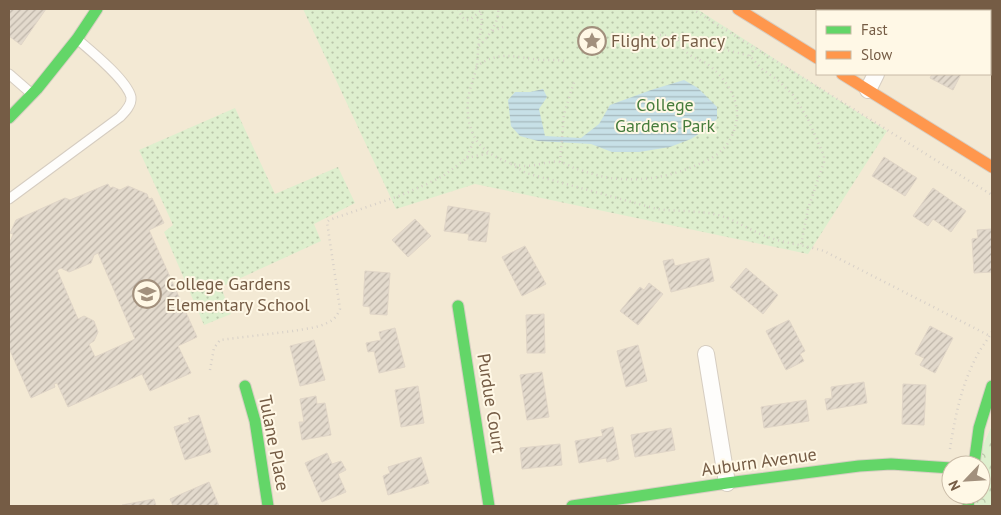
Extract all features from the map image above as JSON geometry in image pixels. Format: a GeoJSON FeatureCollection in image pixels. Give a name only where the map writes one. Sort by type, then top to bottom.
{"type":"FeatureCollection","features":[{"type":"Feature","properties":{"kind":"street"},"geometry":{"type":"LineString","coordinates":[[9,118],[32,94],[77,39],[97,9]]}},
{"type":"Feature","properties":{"kind":"street"},"geometry":{"type":"LineString","coordinates":[[738,9],[816,57]]}},
{"type":"Feature","properties":{"kind":"street"},"geometry":{"type":"LineString","coordinates":[[844,75],[992,168]]}},
{"type":"Feature","properties":{"kind":"street"},"geometry":{"type":"LineString","coordinates":[[868,90],[876,75]]}},
{"type":"Feature","properties":{"kind":"street","name":"Purdue Court"},"geometry":{"type":"LineString","coordinates":[[458,306],[489,506]]}},
{"type":"Feature","properties":{"kind":"street"},"geometry":{"type":"LineString","coordinates":[[706,354],[728,483]]}},
{"type":"Feature","properties":{"kind":"street","name":"Tulane Place"},"geometry":{"type":"LineString","coordinates":[[245,386],[255,421],[268,506]]}},
{"type":"Feature","properties":{"kind":"street"},"geometry":{"type":"LineString","coordinates":[[975,455],[979,428],[992,386]]}},
{"type":"Feature","properties":{"kind":"street","name":"Auburn Avenue"},"geometry":{"type":"LineString","coordinates":[[572,506],[859,466],[891,464],[941,467]]}},
{"type":"Feature","properties":{"kind":"lane"},"geometry":{"type":"LineString","coordinates":[[9,199],[120,118],[129,107],[131,98],[122,80],[77,39]]}},
{"type":"Feature","properties":{"kind":"lane"},"geometry":{"type":"LineString","coordinates":[[9,74],[32,94]]}},
{"type":"Feature","properties":{"kind":"path"},"geometry":{"type":"LineString","coordinates":[[458,9],[466,20],[469,20],[481,9]]}},
{"type":"Feature","properties":{"kind":"path"},"geometry":{"type":"LineString","coordinates":[[481,9],[482,23],[476,66],[468,96],[468,111],[470,127],[474,138],[485,150],[526,173],[657,208],[672,211],[704,212],[720,216],[765,236],[824,251],[990,336]]}},
{"type":"Feature","properties":{"kind":"path"},"geometry":{"type":"LineString","coordinates":[[478,48],[487,39],[499,14],[498,9]]}},
{"type":"Feature","properties":{"kind":"path"},"geometry":{"type":"LineString","coordinates":[[692,9],[992,195]]}},
{"type":"Feature","properties":{"kind":"path"},"geometry":{"type":"LineString","coordinates":[[491,31],[503,27]]}},
{"type":"Feature","properties":{"kind":"path"},"geometry":{"type":"LineString","coordinates":[[660,35],[676,37],[750,56],[762,69],[779,81],[793,95],[808,119],[824,156],[824,162],[808,209],[801,245]]}},
{"type":"Feature","properties":{"kind":"path"},"geometry":{"type":"LineString","coordinates":[[510,163],[525,166],[560,162],[588,173],[610,178],[635,180],[676,173],[709,160],[722,151],[735,128],[737,117],[736,102],[720,75],[706,63],[690,56],[676,37]]}},
{"type":"Feature","properties":{"kind":"path"},"geometry":{"type":"LineString","coordinates":[[750,56],[755,48]]}},
{"type":"Feature","properties":{"kind":"path"},"geometry":{"type":"LineString","coordinates":[[476,66],[494,57],[503,55],[566,61]]}},
{"type":"Feature","properties":{"kind":"path"},"geometry":{"type":"LineString","coordinates":[[560,162],[564,114],[575,79]]}},
{"type":"Feature","properties":{"kind":"path"},"geometry":{"type":"LineString","coordinates":[[467,158],[474,138]]}},
{"type":"Feature","properties":{"kind":"path"},"geometry":{"type":"LineString","coordinates":[[210,370],[214,348],[220,340],[312,328],[328,323],[338,315],[340,309],[327,222],[329,220],[399,196],[443,176],[467,158],[490,153]]}},
{"type":"Feature","properties":{"kind":"path"},"geometry":{"type":"LineString","coordinates":[[951,455],[960,396],[978,353],[992,332]]}},
{"type":"Feature","properties":{"kind":"shaded area"},"geometry":{"type":"Polygon","coordinates":[[[9,9],[992,9],[992,425],[978,455],[941,455],[941,505],[968,505],[9,506],[9,9]]]}},
{"type":"Feature","properties":{"kind":"green space","name":"College Gardens Park"},"geometry":{"type":"Polygon","coordinates":[[[303,9],[697,9],[887,131],[808,254],[475,184],[396,209],[303,9]]]}},
{"type":"Feature","properties":{"kind":"green space"},"geometry":{"type":"Polygon","coordinates":[[[235,108],[275,194],[338,167],[355,203],[314,224],[321,241],[221,287],[231,314],[204,325],[164,232],[173,225],[139,150],[235,108]]]}},
{"type":"Feature","properties":{"kind":"green space"},"geometry":{"type":"Polygon","coordinates":[[[992,425],[992,506],[968,506],[991,505],[991,455],[978,455],[992,425]]]}},
{"type":"Feature","properties":{"kind":"water"},"geometry":{"type":"Polygon","coordinates":[[[684,80],[698,88],[717,107],[717,119],[691,139],[670,147],[639,152],[612,152],[591,144],[538,141],[520,136],[511,126],[508,100],[515,92],[530,92],[543,89],[547,97],[539,109],[545,136],[581,138],[599,124],[610,105],[684,80]]]}},
{"type":"Feature","properties":{"kind":"building"},"geometry":{"type":"Polygon","coordinates":[[[9,9],[46,9],[21,45],[9,36],[9,9]]]}},
{"type":"Feature","properties":{"kind":"building"},"geometry":{"type":"Polygon","coordinates":[[[822,9],[849,9],[848,10],[822,9]]]}},
{"type":"Feature","properties":{"kind":"building"},"geometry":{"type":"Polygon","coordinates":[[[949,9],[974,9],[974,10],[949,9]]]}},
{"type":"Feature","properties":{"kind":"building"},"geometry":{"type":"Polygon","coordinates":[[[592,29],[600,33],[604,41],[600,49],[592,53],[584,49],[580,41],[584,33],[592,29]]]}},
{"type":"Feature","properties":{"kind":"building"},"geometry":{"type":"Polygon","coordinates":[[[932,75],[960,75],[953,90],[930,78],[932,75]]]}},
{"type":"Feature","properties":{"kind":"building"},"geometry":{"type":"Polygon","coordinates":[[[884,157],[917,178],[905,196],[872,176],[884,157]]]}},
{"type":"Feature","properties":{"kind":"building","name":"College Gardens Elementary School"},"geometry":{"type":"Polygon","coordinates":[[[108,184],[110,188],[113,187],[120,190],[128,186],[147,194],[149,199],[152,198],[164,223],[149,230],[197,337],[178,346],[191,373],[150,391],[142,374],[68,407],[57,383],[54,384],[55,387],[31,398],[9,348],[9,241],[13,234],[10,233],[16,220],[65,198],[70,200],[108,184]],[[98,253],[94,255],[91,263],[69,272],[61,268],[57,270],[78,319],[84,316],[94,321],[98,332],[94,341],[89,344],[95,357],[135,339],[98,253]]]}},
{"type":"Feature","properties":{"kind":"building"},"geometry":{"type":"Polygon","coordinates":[[[933,188],[966,211],[951,232],[933,219],[928,226],[913,216],[933,188]]]}},
{"type":"Feature","properties":{"kind":"building"},"geometry":{"type":"Polygon","coordinates":[[[448,206],[490,213],[486,242],[468,240],[469,234],[444,231],[448,206]]]}},
{"type":"Feature","properties":{"kind":"building"},"geometry":{"type":"Polygon","coordinates":[[[415,219],[431,236],[408,257],[392,240],[415,219]]]}},
{"type":"Feature","properties":{"kind":"building"},"geometry":{"type":"Polygon","coordinates":[[[992,229],[992,272],[974,273],[972,239],[978,238],[977,230],[992,229]]]}},
{"type":"Feature","properties":{"kind":"building"},"geometry":{"type":"Polygon","coordinates":[[[525,246],[546,284],[522,296],[502,257],[525,246]]]}},
{"type":"Feature","properties":{"kind":"building"},"geometry":{"type":"Polygon","coordinates":[[[709,258],[714,281],[671,292],[663,261],[673,259],[675,266],[709,258]]]}},
{"type":"Feature","properties":{"kind":"building"},"geometry":{"type":"Polygon","coordinates":[[[746,268],[778,295],[763,314],[730,287],[746,268]]]}},
{"type":"Feature","properties":{"kind":"building"},"geometry":{"type":"Polygon","coordinates":[[[365,271],[390,273],[387,315],[370,314],[370,307],[363,306],[365,271]]]}},
{"type":"Feature","properties":{"kind":"building"},"geometry":{"type":"Polygon","coordinates":[[[649,283],[663,294],[638,325],[620,311],[640,287],[644,290],[649,283]]]}},
{"type":"Feature","properties":{"kind":"building"},"geometry":{"type":"Polygon","coordinates":[[[544,314],[545,353],[527,353],[526,315],[544,314]]]}},
{"type":"Feature","properties":{"kind":"building"},"geometry":{"type":"Polygon","coordinates":[[[789,320],[805,351],[800,354],[804,361],[786,370],[766,331],[789,320]]]}},
{"type":"Feature","properties":{"kind":"building"},"geometry":{"type":"Polygon","coordinates":[[[930,326],[953,338],[935,373],[920,365],[924,358],[915,354],[930,326]]]}},
{"type":"Feature","properties":{"kind":"building"},"geometry":{"type":"Polygon","coordinates":[[[395,328],[405,367],[379,373],[374,351],[368,352],[366,343],[381,340],[379,332],[395,328]]]}},
{"type":"Feature","properties":{"kind":"building"},"geometry":{"type":"Polygon","coordinates":[[[314,340],[325,380],[300,386],[290,346],[314,340]]]}},
{"type":"Feature","properties":{"kind":"building"},"geometry":{"type":"Polygon","coordinates":[[[638,345],[647,381],[626,387],[617,351],[638,345]]]}},
{"type":"Feature","properties":{"kind":"building"},"geometry":{"type":"Polygon","coordinates":[[[542,372],[549,417],[527,420],[520,375],[542,372]]]}},
{"type":"Feature","properties":{"kind":"building"},"geometry":{"type":"Polygon","coordinates":[[[864,382],[867,403],[827,410],[825,399],[832,398],[831,387],[864,382]]]}},
{"type":"Feature","properties":{"kind":"building"},"geometry":{"type":"Polygon","coordinates":[[[903,384],[926,385],[924,425],[902,424],[903,384]]]}},
{"type":"Feature","properties":{"kind":"building"},"geometry":{"type":"Polygon","coordinates":[[[418,386],[424,423],[401,427],[395,390],[418,386]]]}},
{"type":"Feature","properties":{"kind":"building"},"geometry":{"type":"Polygon","coordinates":[[[316,396],[317,404],[325,403],[331,435],[302,440],[299,422],[304,422],[300,399],[316,396]]]}},
{"type":"Feature","properties":{"kind":"building"},"geometry":{"type":"Polygon","coordinates":[[[806,400],[809,421],[764,428],[761,407],[806,400]]]}},
{"type":"Feature","properties":{"kind":"building"},"geometry":{"type":"Polygon","coordinates":[[[199,415],[211,452],[185,460],[174,427],[190,422],[188,418],[199,415]]]}},
{"type":"Feature","properties":{"kind":"building"},"geometry":{"type":"Polygon","coordinates":[[[613,427],[619,459],[607,462],[606,458],[579,463],[575,441],[603,436],[601,430],[613,427]]]}},
{"type":"Feature","properties":{"kind":"building"},"geometry":{"type":"Polygon","coordinates":[[[671,428],[675,450],[635,457],[631,435],[671,428]]]}},
{"type":"Feature","properties":{"kind":"building"},"geometry":{"type":"Polygon","coordinates":[[[560,444],[562,465],[522,469],[520,448],[560,444]]]}},
{"type":"Feature","properties":{"kind":"building"},"geometry":{"type":"Polygon","coordinates":[[[327,453],[332,464],[341,461],[346,470],[338,474],[346,492],[322,502],[305,463],[327,453]]]}},
{"type":"Feature","properties":{"kind":"building"},"geometry":{"type":"Polygon","coordinates":[[[421,457],[429,483],[388,495],[383,476],[390,473],[388,467],[421,457]]]}},
{"type":"Feature","properties":{"kind":"building"},"geometry":{"type":"Polygon","coordinates":[[[209,482],[219,506],[173,506],[170,499],[209,482]]]}},
{"type":"Feature","properties":{"kind":"building"},"geometry":{"type":"Polygon","coordinates":[[[154,499],[156,506],[122,505],[154,499]]]}},
{"type":"Feature","properties":{"kind":"traffic: fast"},"geometry":{"type":"LineString","coordinates":[[9,118],[37,89],[77,39],[97,9]]}},
{"type":"Feature","properties":{"kind":"traffic: fast"},"geometry":{"type":"LineString","coordinates":[[458,306],[489,506]]}},
{"type":"Feature","properties":{"kind":"traffic: fast"},"geometry":{"type":"LineString","coordinates":[[245,386],[255,421],[268,506]]}},
{"type":"Feature","properties":{"kind":"traffic: fast"},"geometry":{"type":"LineString","coordinates":[[975,455],[979,428],[992,386]]}},
{"type":"Feature","properties":{"kind":"traffic: fast"},"geometry":{"type":"LineString","coordinates":[[572,506],[859,466],[891,464],[941,467]]}},
{"type":"Feature","properties":{"kind":"traffic: slow"},"geometry":{"type":"LineString","coordinates":[[738,9],[816,57]]}},
{"type":"Feature","properties":{"kind":"traffic: slow"},"geometry":{"type":"LineString","coordinates":[[844,75],[992,167]]}},
{"type":"Feature","properties":{"kind":"place","name":"Flight of Fancy"},"geometry":{"type":"Point","coordinates":[592,41]}},
{"type":"Feature","properties":{"kind":"place","name":"College Gardens Elementary School"},"geometry":{"type":"Point","coordinates":[147,294]}}]}
